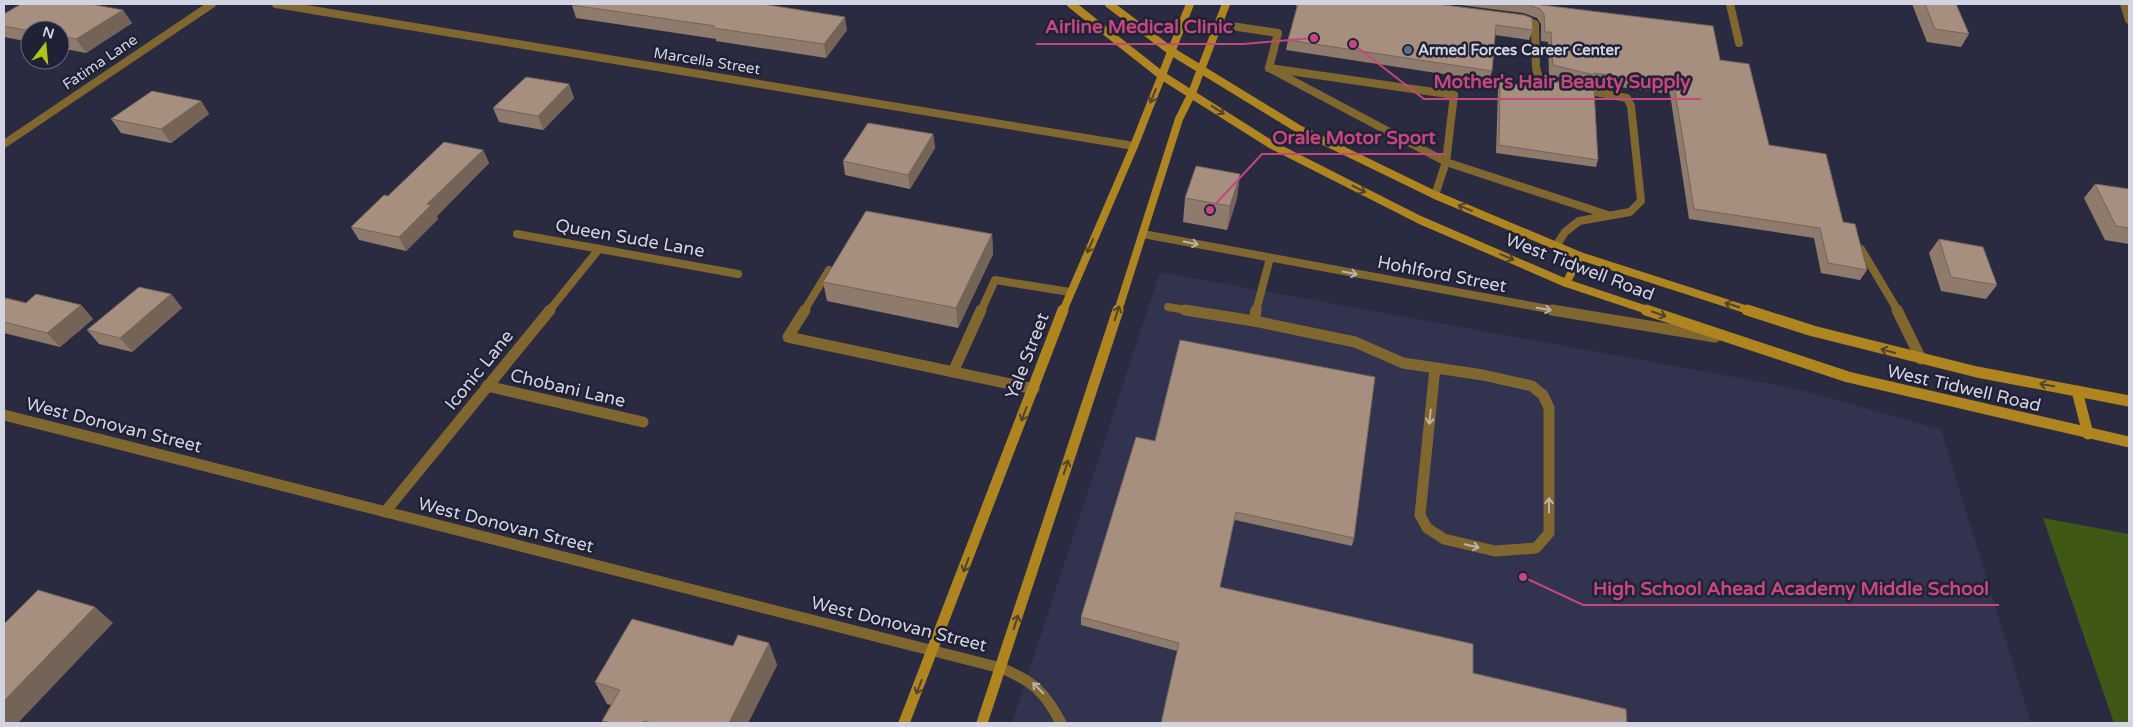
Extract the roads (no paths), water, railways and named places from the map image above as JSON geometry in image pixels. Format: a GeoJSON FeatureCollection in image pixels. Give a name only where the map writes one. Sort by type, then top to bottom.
{"type":"FeatureCollection","features":[{"type":"Feature","properties":{"kind":"main road","name":"West Tidwell Road"},"geometry":{"type":"LineString","coordinates":[[1071,4],[1161,75],[1272,145],[1420,220],[1566,283],[1848,377],[2129,442]]}},
{"type":"Feature","properties":{"kind":"main road","name":"West Tidwell Road"},"geometry":{"type":"LineString","coordinates":[[1109,4],[1171,51],[1297,128],[1435,195],[1580,256],[1813,331],[1977,372],[2129,401]]}},
{"type":"Feature","properties":{"kind":"main road","name":"Yale Street"},"geometry":{"type":"LineString","coordinates":[[904,723],[1070,292],[1134,146],[1190,4]]}},
{"type":"Feature","properties":{"kind":"main road"},"geometry":{"type":"LineString","coordinates":[[982,723],[1179,119],[1192,93],[1226,4]]}},
{"type":"Feature","properties":{"kind":"main road"},"geometry":{"type":"LineString","coordinates":[[1566,283],[1580,256]]}},
{"type":"Feature","properties":{"kind":"main road"},"geometry":{"type":"LineString","coordinates":[[2077,391],[2088,434]]}},
{"type":"Feature","properties":{"kind":"street","name":"Fatima Lane"},"geometry":{"type":"LineString","coordinates":[[4,144],[212,4]]}},
{"type":"Feature","properties":{"kind":"street","name":"Marcella Street"},"geometry":{"type":"LineString","coordinates":[[276,4],[1134,146]]}},
{"type":"Feature","properties":{"kind":"street"},"geometry":{"type":"LineString","coordinates":[[1730,4],[1739,43]]}},
{"type":"Feature","properties":{"kind":"street"},"geometry":{"type":"LineString","coordinates":[[2124,4],[2129,20]]}},
{"type":"Feature","properties":{"kind":"street"},"geometry":{"type":"LineString","coordinates":[[1512,18],[1535,24],[1536,68],[1539,78],[1549,83],[1612,93],[1627,98],[1631,106],[1641,202],[1630,212],[1579,221],[1565,232],[1556,246]]}},
{"type":"Feature","properties":{"kind":"street"},"geometry":{"type":"LineString","coordinates":[[1218,24],[1278,33],[1269,68]]}},
{"type":"Feature","properties":{"kind":"street"},"geometry":{"type":"LineString","coordinates":[[1269,68],[1454,95],[1446,162],[1435,195]]}},
{"type":"Feature","properties":{"kind":"street"},"geometry":{"type":"LineString","coordinates":[[1269,68],[1446,162],[1608,215]]}},
{"type":"Feature","properties":{"kind":"street","name":"Queen Sude Lane"},"geometry":{"type":"LineString","coordinates":[[517,234],[738,274]]}},
{"type":"Feature","properties":{"kind":"street","name":"Hohlford Street"},"geometry":{"type":"LineString","coordinates":[[1143,234],[1497,301],[1736,340]]}},
{"type":"Feature","properties":{"kind":"street","name":"Iconic Lane"},"geometry":{"type":"LineString","coordinates":[[385,512],[599,249]]}},
{"type":"Feature","properties":{"kind":"street"},"geometry":{"type":"LineString","coordinates":[[1861,249],[1904,321],[1920,359]]}},
{"type":"Feature","properties":{"kind":"street"},"geometry":{"type":"LineString","coordinates":[[1254,321],[1270,258]]}},
{"type":"Feature","properties":{"kind":"street"},"geometry":{"type":"LineString","coordinates":[[829,270],[788,337],[1034,389]]}},
{"type":"Feature","properties":{"kind":"street"},"geometry":{"type":"LineString","coordinates":[[953,372],[995,280],[1070,292]]}},
{"type":"Feature","properties":{"kind":"street"},"geometry":{"type":"LineString","coordinates":[[1168,307],[1254,321],[1355,342],[1402,363],[1483,375],[1532,386],[1544,395],[1549,408],[1549,533],[1536,548],[1495,551],[1444,539],[1428,528],[1420,515],[1435,368]]}},
{"type":"Feature","properties":{"kind":"street","name":"Chobani Lane"},"geometry":{"type":"LineString","coordinates":[[487,386],[643,422]]}},
{"type":"Feature","properties":{"kind":"street","name":"West Donovan Street"},"geometry":{"type":"LineString","coordinates":[[4,415],[1000,668],[1030,680],[1047,697],[1061,723]]}},
{"type":"Feature","properties":{"kind":"place","name":"Airline Medical Clinic"},"geometry":{"type":"Point","coordinates":[1314,38]}},
{"type":"Feature","properties":{"kind":"place","name":"Mother's Hair Beauty Supply"},"geometry":{"type":"Point","coordinates":[1353,44]}},
{"type":"Feature","properties":{"kind":"place","name":"Armed Forces Career Center"},"geometry":{"type":"Point","coordinates":[1408,50]}},
{"type":"Feature","properties":{"kind":"place","name":"Orale Motor Sport"},"geometry":{"type":"Point","coordinates":[1210,210]}},
{"type":"Feature","properties":{"kind":"place","name":"High School Ahead Academy Middle School"},"geometry":{"type":"Point","coordinates":[1523,577]}}]}
